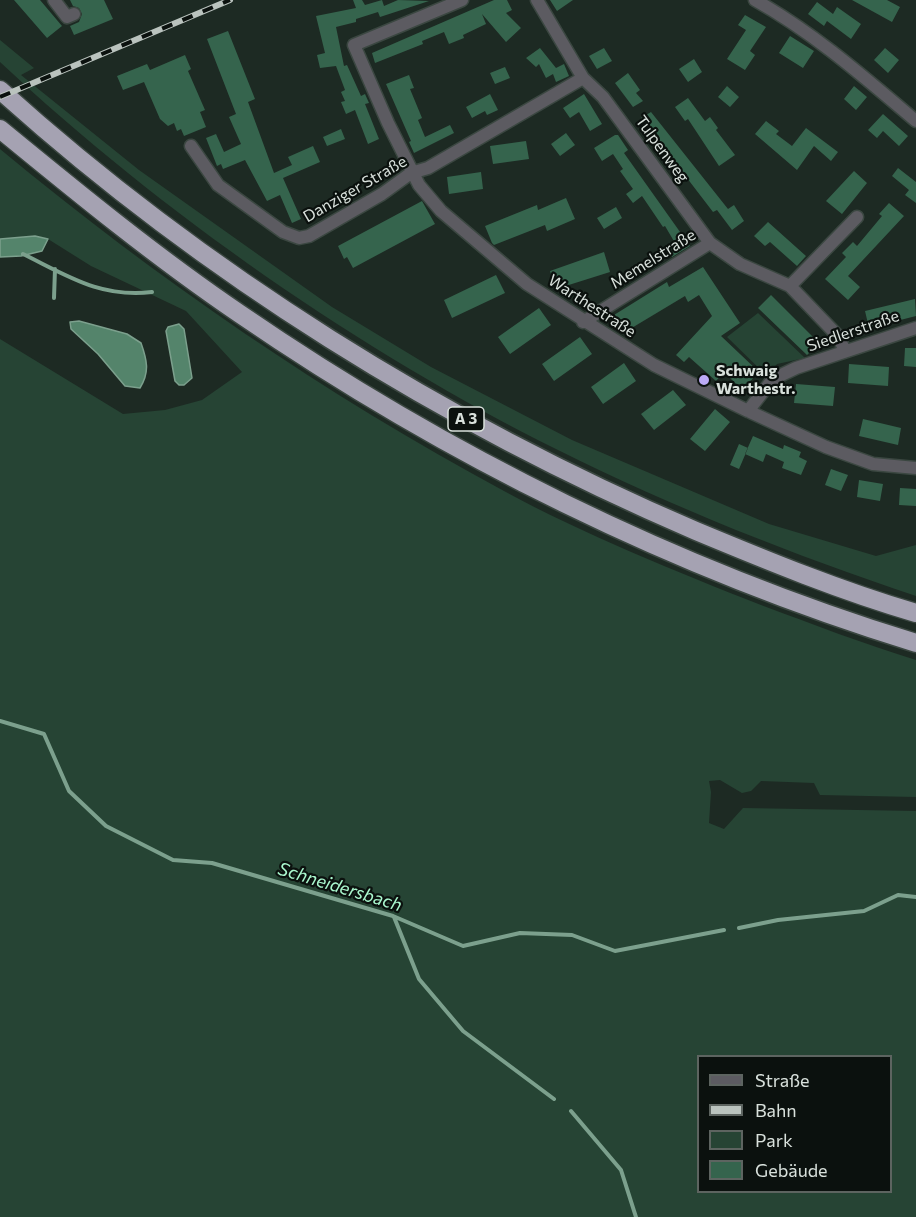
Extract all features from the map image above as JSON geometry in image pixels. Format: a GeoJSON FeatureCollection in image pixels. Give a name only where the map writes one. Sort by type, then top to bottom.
{"type":"FeatureCollection","features":[{"type":"Feature","properties":{"kind":"highway","name":"A 3"},"geometry":{"type":"LineString","coordinates":[[0,90],[61,142],[178,234],[306,323],[411,388],[518,448],[624,500],[746,552],[916,613]]}},
{"type":"Feature","properties":{"kind":"highway","name":"A 3"},"geometry":{"type":"LineString","coordinates":[[0,129],[81,196],[239,314],[334,375],[463,450],[545,495],[665,550],[797,604],[916,643]]}},
{"type":"Feature","properties":{"kind":"street"},"geometry":{"type":"LineString","coordinates":[[54,0],[68,16],[74,14]]}},
{"type":"Feature","properties":{"kind":"street","name":"Warthestraße"},"geometry":{"type":"LineString","coordinates":[[462,0],[354,45],[411,173],[441,210],[527,284],[583,322],[654,365],[826,447],[873,464],[916,468]]}},
{"type":"Feature","properties":{"kind":"street","name":"Tulpenweg"},"geometry":{"type":"LineString","coordinates":[[537,0],[583,78],[603,97],[710,243],[740,264],[790,285],[838,336],[845,351]]}},
{"type":"Feature","properties":{"kind":"street"},"geometry":{"type":"LineString","coordinates":[[755,0],[789,19],[841,57],[916,121]]}},
{"type":"Feature","properties":{"kind":"street","name":"Danziger Straße"},"geometry":{"type":"LineString","coordinates":[[191,146],[218,185],[283,232],[299,238],[309,236],[361,206],[411,173],[428,168],[583,78]]}},
{"type":"Feature","properties":{"kind":"street"},"geometry":{"type":"LineString","coordinates":[[790,285],[857,217]]}},
{"type":"Feature","properties":{"kind":"street","name":"Memelstraße"},"geometry":{"type":"LineString","coordinates":[[583,322],[710,243]]}},
{"type":"Feature","properties":{"kind":"street","name":"Siedlerstraße"},"geometry":{"type":"LineString","coordinates":[[748,411],[773,379],[845,351],[916,328]]}},
{"type":"Feature","properties":{"kind":"green space"},"geometry":{"type":"Polygon","coordinates":[[[0,40],[34,68],[21,75],[139,170],[332,307],[431,367],[572,440],[769,524],[876,556],[916,545],[916,596],[780,547],[646,492],[558,450],[410,369],[337,324],[266,276],[127,173],[0,62],[0,40]]]}},
{"type":"Feature","properties":{"kind":"green space"},"geometry":{"type":"Polygon","coordinates":[[[0,149],[59,197],[181,289],[307,374],[437,454],[534,507],[631,552],[761,605],[916,660],[916,797],[820,795],[814,783],[761,781],[751,791],[742,793],[720,780],[709,781],[711,792],[709,823],[724,829],[743,808],[916,811],[916,1217],[0,1217],[0,339],[123,414],[165,410],[202,400],[242,372],[186,311],[91,266],[48,239],[35,236],[0,239],[0,149]]]}},
{"type":"Feature","properties":{"kind":"green space"},"geometry":{"type":"Polygon","coordinates":[[[758,313],[805,358],[777,364],[767,376],[727,337],[758,313]]]}},
{"type":"Feature","properties":{"kind":"shaded area"},"geometry":{"type":"Polygon","coordinates":[[[35,236],[48,239],[42,251],[21,256],[0,257],[0,239],[35,236]]]}},
{"type":"Feature","properties":{"kind":"shaded area"},"geometry":{"type":"Polygon","coordinates":[[[79,321],[127,334],[141,343],[146,366],[145,377],[140,388],[125,386],[98,354],[71,329],[70,322],[79,321]]]}},
{"type":"Feature","properties":{"kind":"shaded area"},"geometry":{"type":"Polygon","coordinates":[[[179,324],[184,329],[192,378],[184,385],[179,385],[175,381],[166,331],[168,327],[179,324]]]}},
{"type":"Feature","properties":{"kind":"building"},"geometry":{"type":"Polygon","coordinates":[[[14,0],[40,0],[62,26],[47,38],[14,0]]]}},
{"type":"Feature","properties":{"kind":"building"},"geometry":{"type":"Polygon","coordinates":[[[70,0],[104,0],[113,19],[74,35],[70,26],[79,22],[82,14],[70,0]]]}},
{"type":"Feature","properties":{"kind":"building"},"geometry":{"type":"Polygon","coordinates":[[[353,0],[362,0],[365,5],[382,0],[384,6],[398,0],[429,1],[380,17],[378,12],[356,19],[356,22],[336,27],[344,66],[347,65],[361,96],[365,94],[369,103],[365,104],[379,139],[368,144],[355,110],[346,114],[341,102],[345,101],[341,92],[345,90],[336,66],[320,68],[317,55],[325,53],[316,16],[356,8],[353,0]]]}},
{"type":"Feature","properties":{"kind":"building"},"geometry":{"type":"Polygon","coordinates":[[[494,0],[507,0],[512,10],[506,13],[521,28],[506,42],[482,14],[486,24],[463,35],[464,38],[449,44],[444,32],[422,41],[423,44],[375,63],[372,53],[494,0]]]}},
{"type":"Feature","properties":{"kind":"building"},"geometry":{"type":"Polygon","coordinates":[[[550,0],[573,0],[557,11],[550,0]]]}},
{"type":"Feature","properties":{"kind":"building"},"geometry":{"type":"Polygon","coordinates":[[[852,0],[887,0],[900,7],[892,22],[852,0]]]}},
{"type":"Feature","properties":{"kind":"building"},"geometry":{"type":"Polygon","coordinates":[[[817,2],[833,14],[837,7],[861,24],[851,39],[827,21],[824,26],[808,14],[817,2]]]}},
{"type":"Feature","properties":{"kind":"building"},"geometry":{"type":"Polygon","coordinates":[[[745,15],[766,27],[750,51],[755,55],[745,70],[727,59],[746,30],[738,25],[745,15]]]}},
{"type":"Feature","properties":{"kind":"building"},"geometry":{"type":"Polygon","coordinates":[[[228,31],[255,99],[248,102],[274,173],[292,165],[288,157],[313,146],[320,162],[283,178],[301,219],[292,223],[280,195],[267,201],[245,160],[223,169],[221,164],[217,166],[206,138],[216,134],[224,152],[241,144],[229,117],[236,114],[207,39],[228,31]]]}},
{"type":"Feature","properties":{"kind":"building"},"geometry":{"type":"Polygon","coordinates":[[[790,36],[814,51],[803,68],[779,53],[790,36]]]}},
{"type":"Feature","properties":{"kind":"building"},"geometry":{"type":"Polygon","coordinates":[[[540,48],[556,68],[564,64],[569,76],[556,82],[553,74],[546,78],[539,64],[536,67],[526,58],[540,48]]]}},
{"type":"Feature","properties":{"kind":"building"},"geometry":{"type":"Polygon","coordinates":[[[604,48],[612,61],[597,69],[589,56],[604,48]]]}},
{"type":"Feature","properties":{"kind":"building"},"geometry":{"type":"Polygon","coordinates":[[[885,48],[899,60],[888,73],[874,60],[885,48]]]}},
{"type":"Feature","properties":{"kind":"building"},"geometry":{"type":"Polygon","coordinates":[[[185,55],[191,69],[188,71],[205,110],[200,112],[206,127],[184,136],[181,129],[177,131],[174,123],[168,126],[160,119],[144,82],[123,90],[117,76],[147,64],[150,70],[185,55]]]}},
{"type":"Feature","properties":{"kind":"building"},"geometry":{"type":"Polygon","coordinates":[[[694,59],[702,72],[688,82],[679,69],[694,59]]]}},
{"type":"Feature","properties":{"kind":"building"},"geometry":{"type":"Polygon","coordinates":[[[505,67],[510,78],[495,84],[490,73],[505,67]]]}},
{"type":"Feature","properties":{"kind":"building"},"geometry":{"type":"Polygon","coordinates":[[[628,73],[640,90],[636,93],[643,101],[633,107],[615,83],[628,73]]]}},
{"type":"Feature","properties":{"kind":"building"},"geometry":{"type":"Polygon","coordinates":[[[409,75],[414,88],[410,89],[422,118],[418,120],[425,137],[450,125],[454,133],[414,153],[386,84],[409,75]]]}},
{"type":"Feature","properties":{"kind":"building"},"geometry":{"type":"Polygon","coordinates":[[[727,86],[739,97],[730,107],[718,97],[727,86]]]}},
{"type":"Feature","properties":{"kind":"building"},"geometry":{"type":"Polygon","coordinates":[[[854,86],[867,97],[856,110],[844,99],[854,86]]]}},
{"type":"Feature","properties":{"kind":"building"},"geometry":{"type":"Polygon","coordinates":[[[490,94],[498,110],[487,115],[485,111],[472,118],[466,107],[490,94]]]}},
{"type":"Feature","properties":{"kind":"building"},"geometry":{"type":"Polygon","coordinates":[[[584,94],[602,124],[590,131],[579,112],[570,118],[563,108],[584,94]]]}},
{"type":"Feature","properties":{"kind":"building"},"geometry":{"type":"Polygon","coordinates":[[[688,98],[705,121],[710,117],[718,128],[716,130],[735,155],[719,166],[688,119],[685,121],[675,107],[688,98]]]}},
{"type":"Feature","properties":{"kind":"building"},"geometry":{"type":"Polygon","coordinates":[[[651,112],[728,209],[734,205],[744,221],[732,230],[717,210],[713,212],[641,118],[651,112]]]}},
{"type":"Feature","properties":{"kind":"building"},"geometry":{"type":"Polygon","coordinates":[[[883,114],[908,136],[899,146],[883,131],[877,138],[868,130],[883,114]]]}},
{"type":"Feature","properties":{"kind":"building"},"geometry":{"type":"Polygon","coordinates":[[[766,121],[779,131],[776,134],[792,146],[806,128],[838,152],[831,161],[814,146],[797,170],[755,134],[766,121]]]}},
{"type":"Feature","properties":{"kind":"building"},"geometry":{"type":"Polygon","coordinates":[[[341,129],[345,139],[327,146],[323,137],[341,129]]]}},
{"type":"Feature","properties":{"kind":"building"},"geometry":{"type":"Polygon","coordinates":[[[566,133],[575,145],[560,156],[551,144],[566,133]]]}},
{"type":"Feature","properties":{"kind":"building"},"geometry":{"type":"Polygon","coordinates":[[[618,135],[628,150],[624,153],[690,246],[672,257],[666,248],[675,243],[665,226],[663,227],[642,196],[633,203],[626,194],[633,189],[620,171],[623,169],[613,154],[602,161],[594,148],[618,135]]]}},
{"type":"Feature","properties":{"kind":"building"},"geometry":{"type":"Polygon","coordinates":[[[526,141],[529,159],[493,164],[490,146],[526,141]]]}},
{"type":"Feature","properties":{"kind":"building"},"geometry":{"type":"Polygon","coordinates":[[[898,168],[916,182],[916,203],[905,195],[909,190],[892,176],[898,168]]]}},
{"type":"Feature","properties":{"kind":"building"},"geometry":{"type":"Polygon","coordinates":[[[854,171],[867,183],[842,214],[826,201],[854,171]]]}},
{"type":"Feature","properties":{"kind":"building"},"geometry":{"type":"Polygon","coordinates":[[[481,172],[483,189],[449,194],[447,177],[481,172]]]}},
{"type":"Feature","properties":{"kind":"building"},"geometry":{"type":"Polygon","coordinates":[[[566,198],[575,219],[547,231],[545,225],[494,245],[492,243],[485,226],[537,205],[538,210],[566,198]]]}},
{"type":"Feature","properties":{"kind":"building"},"geometry":{"type":"Polygon","coordinates":[[[422,201],[435,224],[353,268],[347,257],[344,259],[338,246],[422,201]]]}},
{"type":"Feature","properties":{"kind":"building"},"geometry":{"type":"Polygon","coordinates":[[[889,203],[904,216],[848,276],[860,287],[848,300],[825,279],[846,257],[842,253],[853,242],[857,246],[882,216],[879,214],[889,203]]]}},
{"type":"Feature","properties":{"kind":"building"},"geometry":{"type":"Polygon","coordinates":[[[616,207],[622,218],[604,229],[597,218],[616,207]]]}},
{"type":"Feature","properties":{"kind":"building"},"geometry":{"type":"Polygon","coordinates":[[[768,222],[806,256],[797,266],[770,242],[765,246],[754,236],[768,222]]]}},
{"type":"Feature","properties":{"kind":"building"},"geometry":{"type":"Polygon","coordinates":[[[604,252],[610,272],[556,289],[550,271],[604,252]]]}},
{"type":"Feature","properties":{"kind":"building"},"geometry":{"type":"Polygon","coordinates":[[[703,267],[740,323],[721,336],[759,372],[742,390],[724,372],[716,381],[689,357],[684,362],[676,355],[712,316],[699,295],[688,302],[685,296],[625,332],[614,315],[667,282],[669,287],[703,267]]]}},
{"type":"Feature","properties":{"kind":"building"},"geometry":{"type":"Polygon","coordinates":[[[496,275],[505,293],[452,318],[444,300],[496,275]]]}},
{"type":"Feature","properties":{"kind":"building"},"geometry":{"type":"Polygon","coordinates":[[[771,295],[819,343],[807,355],[758,308],[771,295]]]}},
{"type":"Feature","properties":{"kind":"building"},"geometry":{"type":"Polygon","coordinates":[[[915,299],[916,316],[869,328],[865,311],[915,299]]]}},
{"type":"Feature","properties":{"kind":"building"},"geometry":{"type":"Polygon","coordinates":[[[539,308],[551,325],[510,354],[498,337],[539,308]]]}},
{"type":"Feature","properties":{"kind":"building"},"geometry":{"type":"Polygon","coordinates":[[[580,337],[592,354],[554,381],[542,364],[580,337]]]}},
{"type":"Feature","properties":{"kind":"building"},"geometry":{"type":"Polygon","coordinates":[[[905,348],[916,348],[916,367],[904,366],[905,348]]]}},
{"type":"Feature","properties":{"kind":"building"},"geometry":{"type":"Polygon","coordinates":[[[624,363],[636,381],[603,404],[591,387],[624,363]]]}},
{"type":"Feature","properties":{"kind":"building"},"geometry":{"type":"Polygon","coordinates":[[[849,364],[889,367],[888,386],[848,383],[849,364]]]}},
{"type":"Feature","properties":{"kind":"building"},"geometry":{"type":"Polygon","coordinates":[[[796,384],[835,387],[833,406],[794,403],[796,384]]]}},
{"type":"Feature","properties":{"kind":"building"},"geometry":{"type":"Polygon","coordinates":[[[673,390],[686,405],[654,430],[641,414],[673,390]]]}},
{"type":"Feature","properties":{"kind":"building"},"geometry":{"type":"Polygon","coordinates":[[[715,409],[730,422],[705,451],[690,439],[715,409]]]}},
{"type":"Feature","properties":{"kind":"building"},"geometry":{"type":"Polygon","coordinates":[[[863,419],[901,428],[898,445],[859,436],[863,419]]]}},
{"type":"Feature","properties":{"kind":"building"},"geometry":{"type":"Polygon","coordinates":[[[753,436],[783,449],[784,445],[801,452],[799,457],[807,461],[801,475],[782,468],[784,462],[766,454],[763,462],[745,454],[753,436]]]}},
{"type":"Feature","properties":{"kind":"building"},"geometry":{"type":"Polygon","coordinates":[[[739,444],[748,448],[739,469],[730,465],[739,444]]]}},
{"type":"Feature","properties":{"kind":"building"},"geometry":{"type":"Polygon","coordinates":[[[831,469],[848,475],[841,491],[825,485],[831,469]]]}},
{"type":"Feature","properties":{"kind":"building"},"geometry":{"type":"Polygon","coordinates":[[[859,480],[883,484],[880,501],[857,497],[859,480]]]}},
{"type":"Feature","properties":{"kind":"building"},"geometry":{"type":"Polygon","coordinates":[[[900,488],[916,489],[916,506],[899,505],[900,488]]]}},
{"type":"Feature","properties":{"kind":"waterway"},"geometry":{"type":"LineString","coordinates":[[23,254],[85,284],[116,292],[152,292]]}},
{"type":"Feature","properties":{"kind":"waterway"},"geometry":{"type":"LineString","coordinates":[[54,298],[55,269]]}},
{"type":"Feature","properties":{"kind":"waterway","name":"Schneidersbach"},"geometry":{"type":"LineString","coordinates":[[0,721],[44,734],[69,791],[106,826],[173,860],[212,863],[393,916],[463,946],[520,933],[572,935],[615,951],[724,930]]}},
{"type":"Feature","properties":{"kind":"waterway","name":"Schneidersbach"},"geometry":{"type":"LineString","coordinates":[[739,928],[778,920],[864,911],[898,895],[916,897]]}},
{"type":"Feature","properties":{"kind":"waterway"},"geometry":{"type":"LineString","coordinates":[[394,917],[419,979],[463,1031],[554,1099]]}},
{"type":"Feature","properties":{"kind":"waterway"},"geometry":{"type":"LineString","coordinates":[[571,1111],[621,1170],[636,1217]]}},
{"type":"Feature","properties":{"kind":"railway"},"geometry":{"type":"LineString","coordinates":[[0,97],[230,0]]}},
{"type":"Feature","properties":{"kind":"place","name":"Schwaig Warthestr."},"geometry":{"type":"Point","coordinates":[704,380]}}]}
